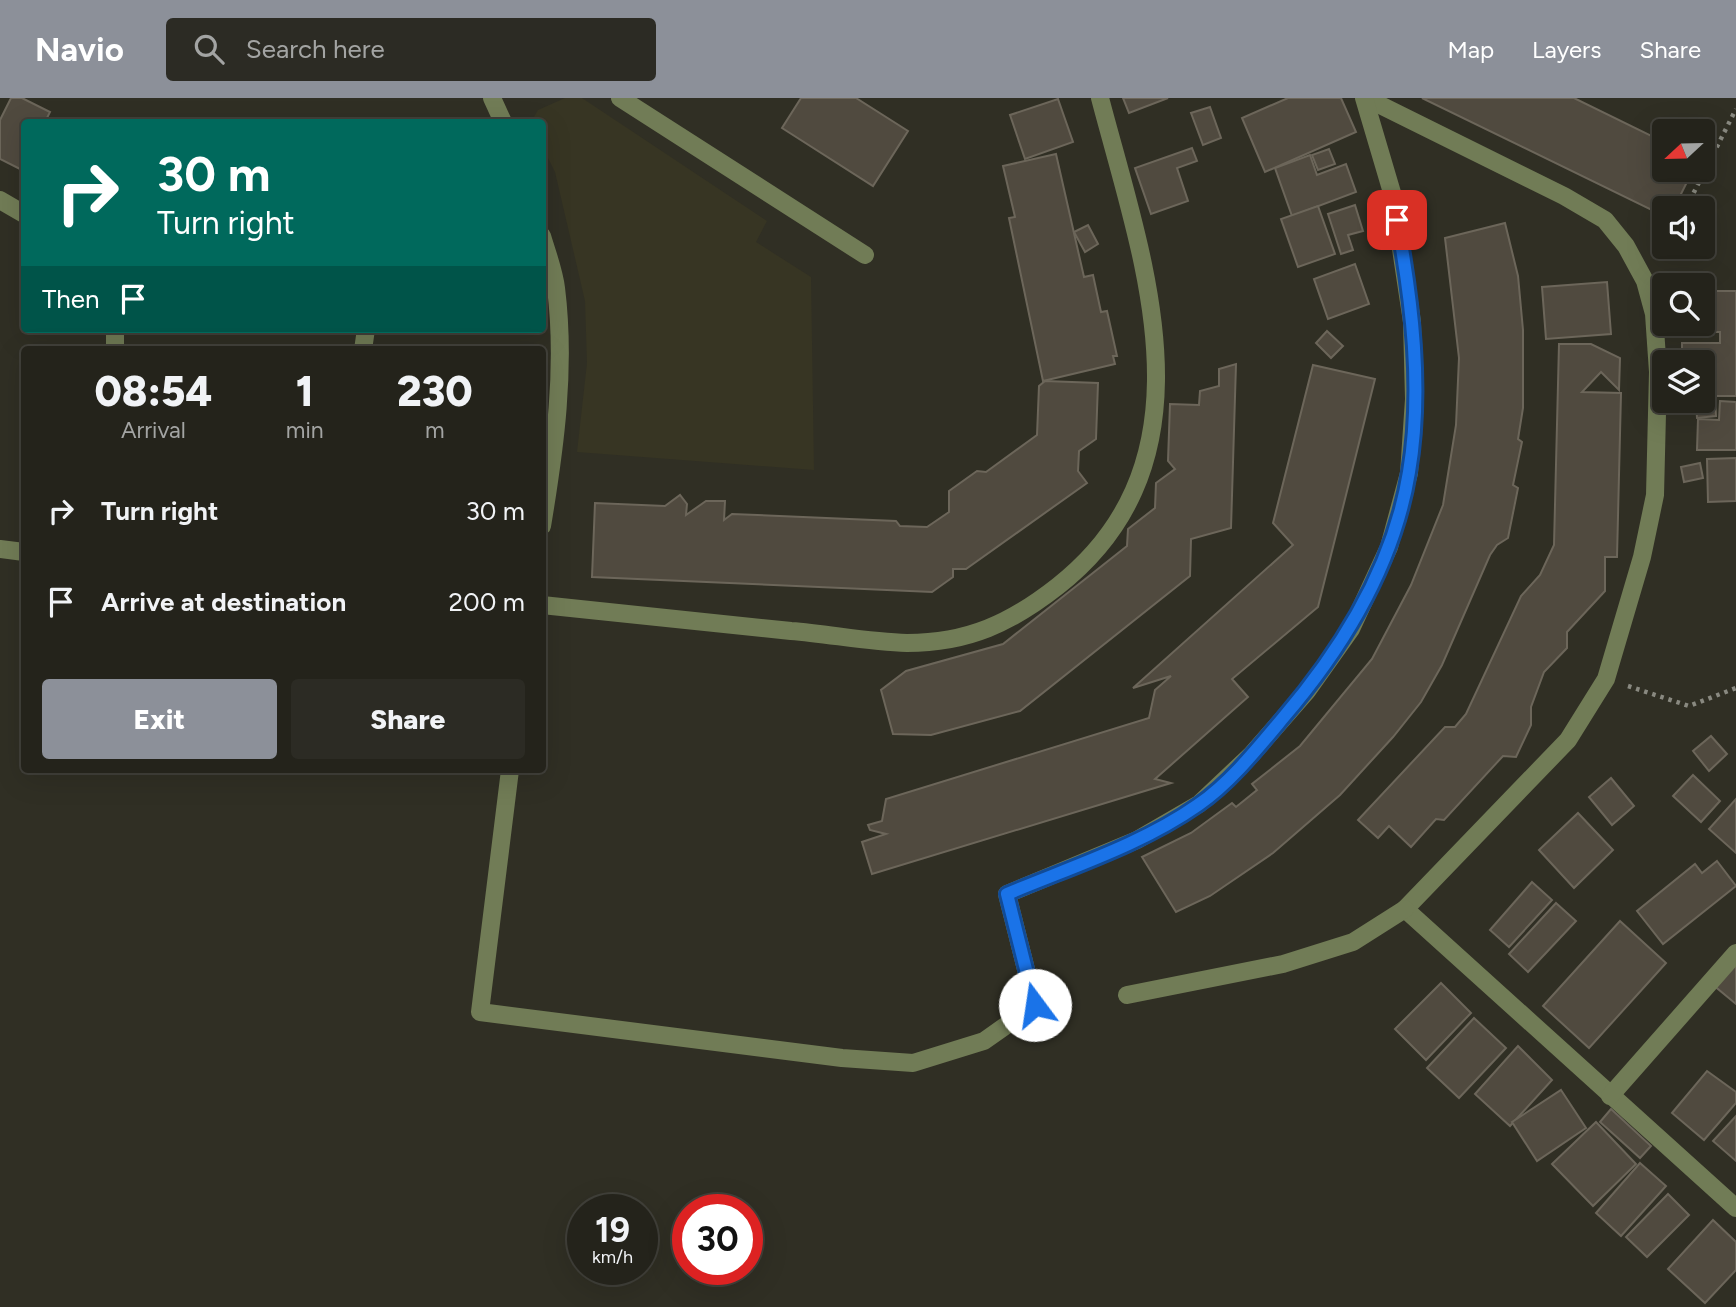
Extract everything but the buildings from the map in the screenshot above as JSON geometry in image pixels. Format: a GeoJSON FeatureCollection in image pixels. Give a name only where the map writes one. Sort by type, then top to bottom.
{"type":"FeatureCollection","features":[{"type":"Feature","properties":{"kind":"street"},"geometry":{"type":"LineString","coordinates":[[492,98],[502,119]]}},
{"type":"Feature","properties":{"kind":"street"},"geometry":{"type":"LineString","coordinates":[[620,98],[865,255]]}},
{"type":"Feature","properties":{"kind":"street"},"geometry":{"type":"LineString","coordinates":[[546,605],[908,643],[977,635],[1026,611],[1074,573],[1114,526],[1138,481],[1151,441],[1158,385],[1156,334],[1147,279],[1100,98]]}},
{"type":"Feature","properties":{"kind":"street"},"geometry":{"type":"LineString","coordinates":[[1127,995],[1283,964],[1342,946],[1353,942],[1405,909],[1568,740],[1606,679],[1642,557],[1654,495],[1658,372],[1654,313],[1645,281],[1626,246],[1605,220],[1563,196],[1365,98]]}},
{"type":"Feature","properties":{"kind":"street"},"geometry":{"type":"LineString","coordinates":[[510,773],[480,1012],[842,1058],[913,1063],[984,1041],[1035,1005],[1007,894],[1137,840],[1199,804],[1252,754],[1307,691],[1351,629],[1389,547],[1409,472],[1415,399],[1412,321],[1393,196],[1365,98]]}},
{"type":"Feature","properties":{"kind":"street"},"geometry":{"type":"LineString","coordinates":[[0,200],[21,212]]}},
{"type":"Feature","properties":{"kind":"street"},"geometry":{"type":"LineString","coordinates":[[546,250],[556,286],[560,354],[555,449],[546,502]]}},
{"type":"Feature","properties":{"kind":"street"},"geometry":{"type":"LineString","coordinates":[[0,550],[21,552]]}},
{"type":"Feature","properties":{"kind":"street"},"geometry":{"type":"LineString","coordinates":[[1405,909],[1736,1208]]}},
{"type":"Feature","properties":{"kind":"street"},"geometry":{"type":"LineString","coordinates":[[1610,1096],[1736,953]]}},
{"type":"Feature","properties":{"kind":"path"},"geometry":{"type":"LineString","coordinates":[[1692,196],[1736,109]]}},
{"type":"Feature","properties":{"kind":"path"},"geometry":{"type":"LineString","coordinates":[[1606,679],[1689,705],[1736,688]]}},
{"type":"Feature","properties":{"kind":"shaded area"},"geometry":{"type":"Polygon","coordinates":[[[565,98],[582,98],[767,221],[756,242],[811,277],[814,470],[577,452],[587,363],[585,301],[555,172],[546,154],[546,119],[533,119],[538,110],[565,98]]]}},
{"type":"Feature","properties":{"kind":"route"},"geometry":{"type":"LineString","coordinates":[[1035,1005],[1007,894],[1137,840],[1199,804],[1252,754],[1307,691],[1351,629],[1389,547],[1409,472],[1415,399],[1412,321],[1397,220]]}}]}
